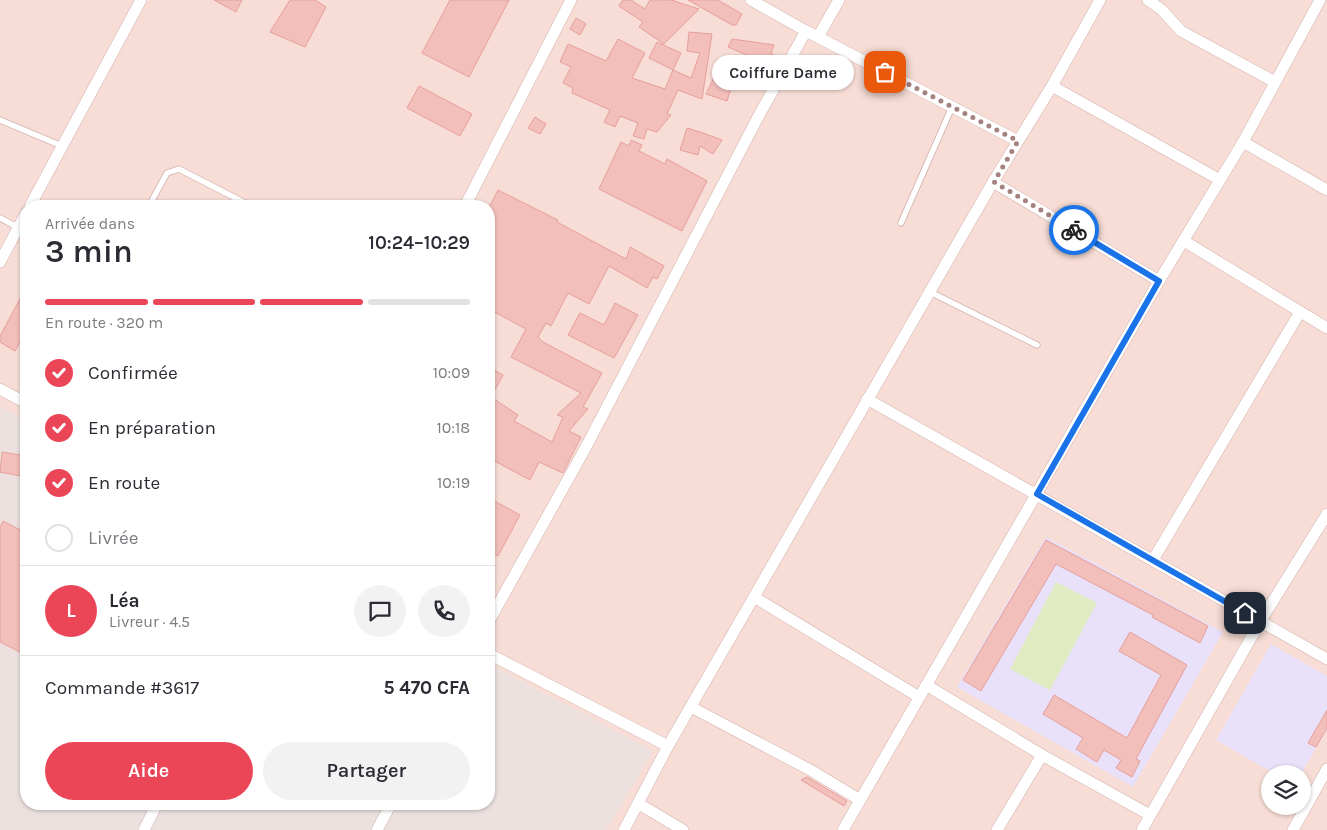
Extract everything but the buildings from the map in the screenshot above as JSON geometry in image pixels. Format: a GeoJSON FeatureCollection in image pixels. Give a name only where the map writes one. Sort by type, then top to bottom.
{"type":"FeatureCollection","features":[{"type":"Feature","properties":{"kind":"street"},"geometry":{"type":"LineString","coordinates":[[33,200],[141,0]]}},
{"type":"Feature","properties":{"kind":"street"},"geometry":{"type":"LineString","coordinates":[[468,200],[571,0]]}},
{"type":"Feature","properties":{"kind":"street"},"geometry":{"type":"LineString","coordinates":[[751,0],[806,31],[1018,141]]}},
{"type":"Feature","properties":{"kind":"street"},"geometry":{"type":"LineString","coordinates":[[818,37],[838,0]]}},
{"type":"Feature","properties":{"kind":"street"},"geometry":{"type":"LineString","coordinates":[[624,830],[668,746],[867,399],[1052,86],[1100,0]]}},
{"type":"Feature","properties":{"kind":"street"},"geometry":{"type":"LineString","coordinates":[[1148,0],[1162,10],[1181,31],[1275,82]]}},
{"type":"Feature","properties":{"kind":"street"},"geometry":{"type":"LineString","coordinates":[[843,830],[1159,281],[1243,142],[1320,0]]}},
{"type":"Feature","properties":{"kind":"street"},"geometry":{"type":"LineString","coordinates":[[495,610],[586,447],[806,31]]}},
{"type":"Feature","properties":{"kind":"street"},"geometry":{"type":"LineString","coordinates":[[1052,86],[1220,180]]}},
{"type":"Feature","properties":{"kind":"street"},"geometry":{"type":"LineString","coordinates":[[1243,142],[1327,190]]}},
{"type":"Feature","properties":{"kind":"street"},"geometry":{"type":"LineString","coordinates":[[994,182],[1159,281]]}},
{"type":"Feature","properties":{"kind":"street"},"geometry":{"type":"LineString","coordinates":[[0,262],[20,224]]}},
{"type":"Feature","properties":{"kind":"street"},"geometry":{"type":"LineString","coordinates":[[1184,241],[1327,328]]}},
{"type":"Feature","properties":{"kind":"street"},"geometry":{"type":"LineString","coordinates":[[1153,560],[1300,312]]}},
{"type":"Feature","properties":{"kind":"street"},"geometry":{"type":"LineString","coordinates":[[0,389],[20,400]]}},
{"type":"Feature","properties":{"kind":"street"},"geometry":{"type":"LineString","coordinates":[[867,399],[1327,659]]}},
{"type":"Feature","properties":{"kind":"street"},"geometry":{"type":"LineString","coordinates":[[1142,830],[1260,622],[1327,514]]}},
{"type":"Feature","properties":{"kind":"street"},"geometry":{"type":"LineString","coordinates":[[754,597],[919,697]]}},
{"type":"Feature","properties":{"kind":"street"},"geometry":{"type":"LineString","coordinates":[[495,657],[668,746]]}},
{"type":"Feature","properties":{"kind":"street"},"geometry":{"type":"LineString","coordinates":[[926,685],[1042,755],[1150,815]]}},
{"type":"Feature","properties":{"kind":"street"},"geometry":{"type":"LineString","coordinates":[[691,707],[812,771],[860,800]]}},
{"type":"Feature","properties":{"kind":"street"},"geometry":{"type":"LineString","coordinates":[[998,830],[1042,755]]}},
{"type":"Feature","properties":{"kind":"street"},"geometry":{"type":"LineString","coordinates":[[1293,830],[1327,769]]}},
{"type":"Feature","properties":{"kind":"street"},"geometry":{"type":"LineString","coordinates":[[639,804],[683,830]]}},
{"type":"Feature","properties":{"kind":"street"},"geometry":{"type":"LineString","coordinates":[[144,830],[154,810]]}},
{"type":"Feature","properties":{"kind":"street"},"geometry":{"type":"LineString","coordinates":[[377,830],[388,810]]}},
{"type":"Feature","properties":{"kind":"lane"},"geometry":{"type":"LineString","coordinates":[[901,223],[952,107]]}},
{"type":"Feature","properties":{"kind":"lane"},"geometry":{"type":"LineString","coordinates":[[0,120],[62,146]]}},
{"type":"Feature","properties":{"kind":"lane"},"geometry":{"type":"LineString","coordinates":[[152,200],[166,173],[179,169],[239,200]]}},
{"type":"Feature","properties":{"kind":"lane"},"geometry":{"type":"LineString","coordinates":[[0,218],[18,228]]}},
{"type":"Feature","properties":{"kind":"lane"},"geometry":{"type":"LineString","coordinates":[[930,292],[1037,345]]}},
{"type":"Feature","properties":{"kind":"shaded area"},"geometry":{"type":"Polygon","coordinates":[[[0,0],[1327,0],[1327,830],[606,830],[652,751],[495,667],[495,200],[20,200],[20,417],[0,407],[0,0]]]}},
{"type":"Feature","properties":{"kind":"shaded area"},"geometry":{"type":"Polygon","coordinates":[[[0,407],[20,417],[20,810],[495,810],[495,667],[653,751],[606,830],[0,830],[0,407]]]}},
{"type":"Feature","properties":{"kind":"shaded area"},"geometry":{"type":"Polygon","coordinates":[[[1046,537],[1223,632],[1133,787],[957,687],[1046,537]]]}},
{"type":"Feature","properties":{"kind":"shaded area"},"geometry":{"type":"Polygon","coordinates":[[[1271,644],[1327,676],[1327,729],[1306,765],[1261,766],[1216,740],[1271,644]]]}},
{"type":"Feature","properties":{"kind":"green space"},"geometry":{"type":"Polygon","coordinates":[[[1056,582],[1097,603],[1050,690],[1010,669],[1056,582]]]}},
{"type":"Feature","properties":{"kind":"way so far"},"geometry":{"type":"LineString","coordinates":[[885,72],[1018,141],[994,182],[1074,230]]}},
{"type":"Feature","properties":{"kind":"place","name":"Coiffure Dame"},"geometry":{"type":"Point","coordinates":[885,72]}},
{"type":"Feature","properties":{"kind":"route"},"geometry":{"type":"LineString","coordinates":[[1074,230],[1159,281],[1037,494],[1245,613]]}}]}
